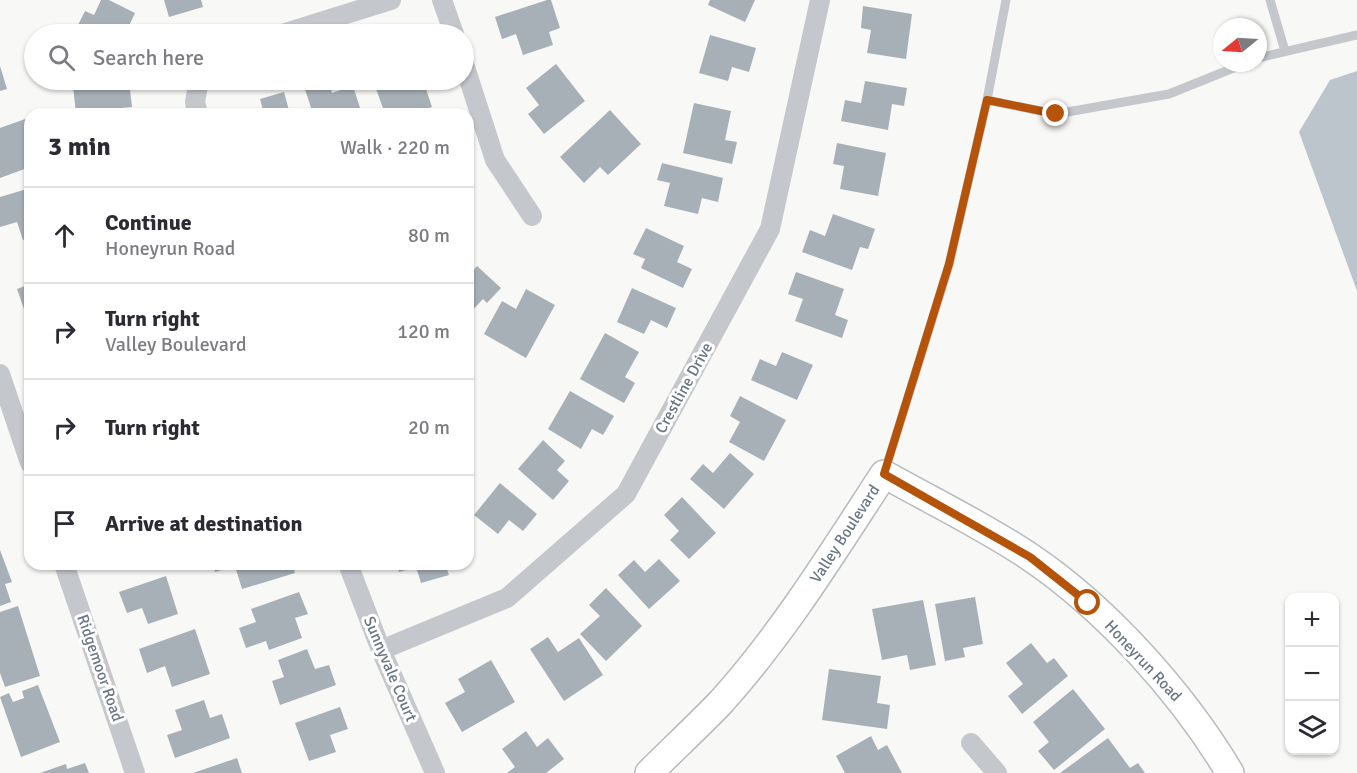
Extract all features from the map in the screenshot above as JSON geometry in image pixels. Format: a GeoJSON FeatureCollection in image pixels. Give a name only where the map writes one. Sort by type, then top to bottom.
{"type":"FeatureCollection","features":[{"type":"Feature","properties":{"kind":"street"},"geometry":{"type":"LineString","coordinates":[[314,24],[391,0]]}},
{"type":"Feature","properties":{"kind":"street"},"geometry":{"type":"LineString","coordinates":[[442,0],[450,24]]}},
{"type":"Feature","properties":{"kind":"street","name":"Crestline Drive"},"geometry":{"type":"LineString","coordinates":[[381,650],[507,598],[626,494],[770,229],[820,0]]}},
{"type":"Feature","properties":{"kind":"street"},"geometry":{"type":"LineString","coordinates":[[196,108],[197,90]]}},
{"type":"Feature","properties":{"kind":"street"},"geometry":{"type":"LineString","coordinates":[[472,90],[495,160],[532,216]]}},
{"type":"Feature","properties":{"kind":"street"},"geometry":{"type":"LineString","coordinates":[[0,374],[24,445]]}},
{"type":"Feature","properties":{"kind":"street","name":"Valley Boulevard"},"geometry":{"type":"LineString","coordinates":[[649,773],[721,701],[759,654],[809,589],[884,474]]}},
{"type":"Feature","properties":{"kind":"street","name":"Honeyrun Road"},"geometry":{"type":"LineString","coordinates":[[884,474],[1030,557],[1088,603],[1164,681],[1207,735],[1230,773]]}},
{"type":"Feature","properties":{"kind":"street","name":"Ridgemoor Road"},"geometry":{"type":"LineString","coordinates":[[66,570],[135,773]]}},
{"type":"Feature","properties":{"kind":"street","name":"Sunnyvale Court"},"geometry":{"type":"LineString","coordinates":[[350,570],[381,650],[435,773]]}},
{"type":"Feature","properties":{"kind":"street"},"geometry":{"type":"LineString","coordinates":[[971,743],[997,773]]}},
{"type":"Feature","properties":{"kind":"lane","name":"Valley Boulevard"},"geometry":{"type":"LineString","coordinates":[[884,474],[949,264],[987,100],[1006,0]]}},
{"type":"Feature","properties":{"kind":"lane"},"geometry":{"type":"LineString","coordinates":[[1270,0],[1285,51]]}},
{"type":"Feature","properties":{"kind":"lane"},"geometry":{"type":"LineString","coordinates":[[1267,56],[1357,35]]}},
{"type":"Feature","properties":{"kind":"lane"},"geometry":{"type":"LineString","coordinates":[[987,100],[1056,114],[1169,94],[1224,72]]}},
{"type":"Feature","properties":{"kind":"shaded area"},"geometry":{"type":"Polygon","coordinates":[[[1357,71],[1357,291],[1299,132],[1330,80],[1357,71]]]}},
{"type":"Feature","properties":{"kind":"building"},"geometry":{"type":"Polygon","coordinates":[[[101,0],[109,0],[135,13],[130,24],[78,24],[85,11],[94,15],[101,0]]]}},
{"type":"Feature","properties":{"kind":"building"},"geometry":{"type":"Polygon","coordinates":[[[164,0],[201,0],[203,7],[169,17],[164,0]]]}},
{"type":"Feature","properties":{"kind":"building"},"geometry":{"type":"Polygon","coordinates":[[[551,0],[560,28],[549,32],[553,45],[523,55],[516,34],[502,39],[495,17],[551,0]]]}},
{"type":"Feature","properties":{"kind":"building"},"geometry":{"type":"Polygon","coordinates":[[[710,0],[755,0],[745,22],[708,5],[710,0]]]}},
{"type":"Feature","properties":{"kind":"building"},"geometry":{"type":"Polygon","coordinates":[[[863,6],[912,14],[906,59],[867,53],[871,30],[861,28],[863,6]]]}},
{"type":"Feature","properties":{"kind":"building"},"geometry":{"type":"Polygon","coordinates":[[[710,35],[756,48],[749,72],[732,67],[728,81],[699,73],[710,35]]]}},
{"type":"Feature","properties":{"kind":"building"},"geometry":{"type":"Polygon","coordinates":[[[556,64],[585,101],[544,134],[528,114],[539,105],[526,88],[556,64]]]}},
{"type":"Feature","properties":{"kind":"building"},"geometry":{"type":"Polygon","coordinates":[[[0,66],[7,89],[0,91],[0,66]]]}},
{"type":"Feature","properties":{"kind":"building"},"geometry":{"type":"Polygon","coordinates":[[[865,81],[907,88],[904,106],[892,104],[888,130],[841,121],[845,100],[861,103],[865,81]]]}},
{"type":"Feature","properties":{"kind":"building"},"geometry":{"type":"Polygon","coordinates":[[[73,90],[130,90],[132,107],[75,108],[73,90]]]}},
{"type":"Feature","properties":{"kind":"building"},"geometry":{"type":"Polygon","coordinates":[[[305,90],[331,90],[332,93],[354,90],[360,108],[311,108],[305,90]]]}},
{"type":"Feature","properties":{"kind":"building"},"geometry":{"type":"Polygon","coordinates":[[[377,90],[426,90],[432,107],[429,108],[383,108],[377,90]]]}},
{"type":"Feature","properties":{"kind":"building"},"geometry":{"type":"Polygon","coordinates":[[[284,92],[288,108],[262,108],[260,99],[284,92]]]}},
{"type":"Feature","properties":{"kind":"building"},"geometry":{"type":"Polygon","coordinates":[[[694,103],[731,111],[725,140],[737,142],[732,164],[683,153],[694,103]]]}},
{"type":"Feature","properties":{"kind":"building"},"geometry":{"type":"Polygon","coordinates":[[[610,110],[641,144],[608,175],[600,167],[584,183],[560,157],[610,110]]]}},
{"type":"Feature","properties":{"kind":"building"},"geometry":{"type":"Polygon","coordinates":[[[24,119],[24,169],[0,178],[0,128],[24,119]]]}},
{"type":"Feature","properties":{"kind":"building"},"geometry":{"type":"Polygon","coordinates":[[[837,143],[886,153],[878,196],[840,189],[844,166],[833,164],[837,143]]]}},
{"type":"Feature","properties":{"kind":"building"},"geometry":{"type":"Polygon","coordinates":[[[662,163],[723,178],[718,202],[702,198],[698,214],[664,206],[670,183],[657,180],[662,163]]]}},
{"type":"Feature","properties":{"kind":"building"},"geometry":{"type":"Polygon","coordinates":[[[24,190],[24,240],[17,222],[0,227],[0,197],[24,190]]]}},
{"type":"Feature","properties":{"kind":"building"},"geometry":{"type":"Polygon","coordinates":[[[833,214],[875,229],[868,249],[860,247],[852,270],[802,252],[810,230],[825,236],[833,214]]]}},
{"type":"Feature","properties":{"kind":"building"},"geometry":{"type":"Polygon","coordinates":[[[646,228],[684,246],[677,262],[692,269],[683,288],[641,268],[645,259],[633,254],[646,228]]]}},
{"type":"Feature","properties":{"kind":"building"},"geometry":{"type":"Polygon","coordinates":[[[477,266],[501,288],[487,303],[483,299],[474,309],[474,270],[477,266]]]}},
{"type":"Feature","properties":{"kind":"building"},"geometry":{"type":"Polygon","coordinates":[[[796,272],[844,289],[835,315],[848,320],[842,338],[795,321],[803,299],[788,294],[796,272]]]}},
{"type":"Feature","properties":{"kind":"building"},"geometry":{"type":"Polygon","coordinates":[[[24,286],[24,309],[17,289],[24,286]]]}},
{"type":"Feature","properties":{"kind":"building"},"geometry":{"type":"Polygon","coordinates":[[[632,288],[676,308],[667,328],[651,320],[644,334],[617,322],[632,288]]]}},
{"type":"Feature","properties":{"kind":"building"},"geometry":{"type":"Polygon","coordinates":[[[526,289],[555,305],[526,358],[484,334],[502,301],[516,309],[526,289]]]}},
{"type":"Feature","properties":{"kind":"building"},"geometry":{"type":"Polygon","coordinates":[[[605,333],[639,352],[625,377],[635,383],[624,403],[580,379],[605,333]]]}},
{"type":"Feature","properties":{"kind":"building"},"geometry":{"type":"Polygon","coordinates":[[[782,352],[813,365],[797,400],[751,380],[760,359],[776,366],[782,352]]]}},
{"type":"Feature","properties":{"kind":"building"},"geometry":{"type":"Polygon","coordinates":[[[570,391],[614,416],[603,435],[592,429],[581,449],[548,429],[570,391]]]}},
{"type":"Feature","properties":{"kind":"building"},"geometry":{"type":"Polygon","coordinates":[[[740,396],[786,420],[764,461],[729,442],[740,422],[730,416],[740,396]]]}},
{"type":"Feature","properties":{"kind":"building"},"geometry":{"type":"Polygon","coordinates":[[[543,440],[565,461],[557,470],[569,481],[553,500],[518,469],[543,440]]]}},
{"type":"Feature","properties":{"kind":"building"},"geometry":{"type":"Polygon","coordinates":[[[730,453],[754,474],[724,509],[690,479],[703,464],[713,473],[730,453]]]}},
{"type":"Feature","properties":{"kind":"building"},"geometry":{"type":"Polygon","coordinates":[[[500,483],[537,514],[523,531],[509,520],[498,534],[474,515],[500,483]]]}},
{"type":"Feature","properties":{"kind":"building"},"geometry":{"type":"Polygon","coordinates":[[[682,497],[716,533],[689,559],[670,540],[679,531],[664,515],[682,497]]]}},
{"type":"Feature","properties":{"kind":"building"},"geometry":{"type":"Polygon","coordinates":[[[0,550],[12,582],[5,584],[11,602],[0,606],[0,550]]]}},
{"type":"Feature","properties":{"kind":"building"},"geometry":{"type":"Polygon","coordinates":[[[659,559],[680,581],[649,609],[618,575],[634,560],[645,572],[659,559]]]}},
{"type":"Feature","properties":{"kind":"building"},"geometry":{"type":"Polygon","coordinates":[[[236,570],[294,570],[295,573],[242,589],[236,570]]]}},
{"type":"Feature","properties":{"kind":"building"},"geometry":{"type":"Polygon","coordinates":[[[417,570],[447,570],[449,575],[421,583],[417,570]]]}},
{"type":"Feature","properties":{"kind":"building"},"geometry":{"type":"Polygon","coordinates":[[[166,576],[178,614],[148,624],[142,608],[127,613],[119,592],[166,576]]]}},
{"type":"Feature","properties":{"kind":"building"},"geometry":{"type":"Polygon","coordinates":[[[606,588],[642,626],[606,661],[580,634],[600,616],[589,605],[606,588]]]}},
{"type":"Feature","properties":{"kind":"building"},"geometry":{"type":"Polygon","coordinates":[[[299,592],[308,614],[295,618],[302,638],[269,650],[266,641],[246,648],[239,628],[256,622],[251,609],[299,592]]]}},
{"type":"Feature","properties":{"kind":"building"},"geometry":{"type":"Polygon","coordinates":[[[975,597],[983,644],[963,648],[965,657],[945,661],[935,604],[975,597]]]}},
{"type":"Feature","properties":{"kind":"building"},"geometry":{"type":"Polygon","coordinates":[[[923,600],[936,665],[910,670],[907,655],[882,660],[872,609],[923,600]]]}},
{"type":"Feature","properties":{"kind":"building"},"geometry":{"type":"Polygon","coordinates":[[[18,606],[40,676],[5,687],[0,673],[0,612],[18,606]]]}},
{"type":"Feature","properties":{"kind":"building"},"geometry":{"type":"Polygon","coordinates":[[[195,629],[210,674],[172,687],[165,666],[147,673],[139,649],[195,629]]]}},
{"type":"Feature","properties":{"kind":"building"},"geometry":{"type":"Polygon","coordinates":[[[548,637],[558,652],[579,638],[603,675],[564,701],[530,649],[548,637]]]}},
{"type":"Feature","properties":{"kind":"building"},"geometry":{"type":"Polygon","coordinates":[[[1031,643],[1047,663],[1054,658],[1068,676],[1022,714],[1008,696],[1023,684],[1006,663],[1031,643]]]}},
{"type":"Feature","properties":{"kind":"building"},"geometry":{"type":"Polygon","coordinates":[[[307,649],[315,669],[329,665],[336,685],[280,705],[272,681],[284,677],[278,660],[307,649]]]}},
{"type":"Feature","properties":{"kind":"building"},"geometry":{"type":"Polygon","coordinates":[[[491,660],[515,702],[462,732],[445,703],[465,692],[458,679],[491,660]]]}},
{"type":"Feature","properties":{"kind":"building"},"geometry":{"type":"Polygon","coordinates":[[[829,669],[881,676],[877,703],[890,705],[887,729],[822,720],[829,669]]]}},
{"type":"Feature","properties":{"kind":"building"},"geometry":{"type":"Polygon","coordinates":[[[38,685],[60,742],[21,757],[0,697],[9,693],[13,702],[24,698],[22,691],[38,685]]]}},
{"type":"Feature","properties":{"kind":"building"},"geometry":{"type":"Polygon","coordinates":[[[1073,689],[1105,729],[1054,770],[1038,751],[1049,742],[1033,722],[1073,689]]]}},
{"type":"Feature","properties":{"kind":"building"},"geometry":{"type":"Polygon","coordinates":[[[204,700],[210,718],[222,714],[230,738],[175,758],[167,735],[182,730],[175,710],[204,700]]]}},
{"type":"Feature","properties":{"kind":"building"},"geometry":{"type":"Polygon","coordinates":[[[340,707],[348,729],[330,735],[336,752],[309,761],[295,723],[340,707]]]}},
{"type":"Feature","properties":{"kind":"building"},"geometry":{"type":"Polygon","coordinates":[[[526,731],[537,747],[548,738],[564,759],[546,773],[507,773],[515,767],[502,749],[526,731]]]}},
{"type":"Feature","properties":{"kind":"building"},"geometry":{"type":"Polygon","coordinates":[[[871,736],[878,750],[887,745],[902,773],[845,773],[836,756],[871,736]]]}},
{"type":"Feature","properties":{"kind":"building"},"geometry":{"type":"Polygon","coordinates":[[[1108,738],[1130,768],[1138,763],[1145,773],[1060,773],[1108,738]]]}},
{"type":"Feature","properties":{"kind":"building"},"geometry":{"type":"Polygon","coordinates":[[[237,758],[242,773],[193,773],[237,758]]]}},
{"type":"Feature","properties":{"kind":"building"},"geometry":{"type":"Polygon","coordinates":[[[85,763],[89,773],[40,773],[66,764],[67,769],[85,763]]]}},
{"type":"Feature","properties":{"kind":"route"},"geometry":{"type":"LineString","coordinates":[[1056,114],[987,100],[949,264],[884,474],[1030,557],[1088,603]]}}]}
